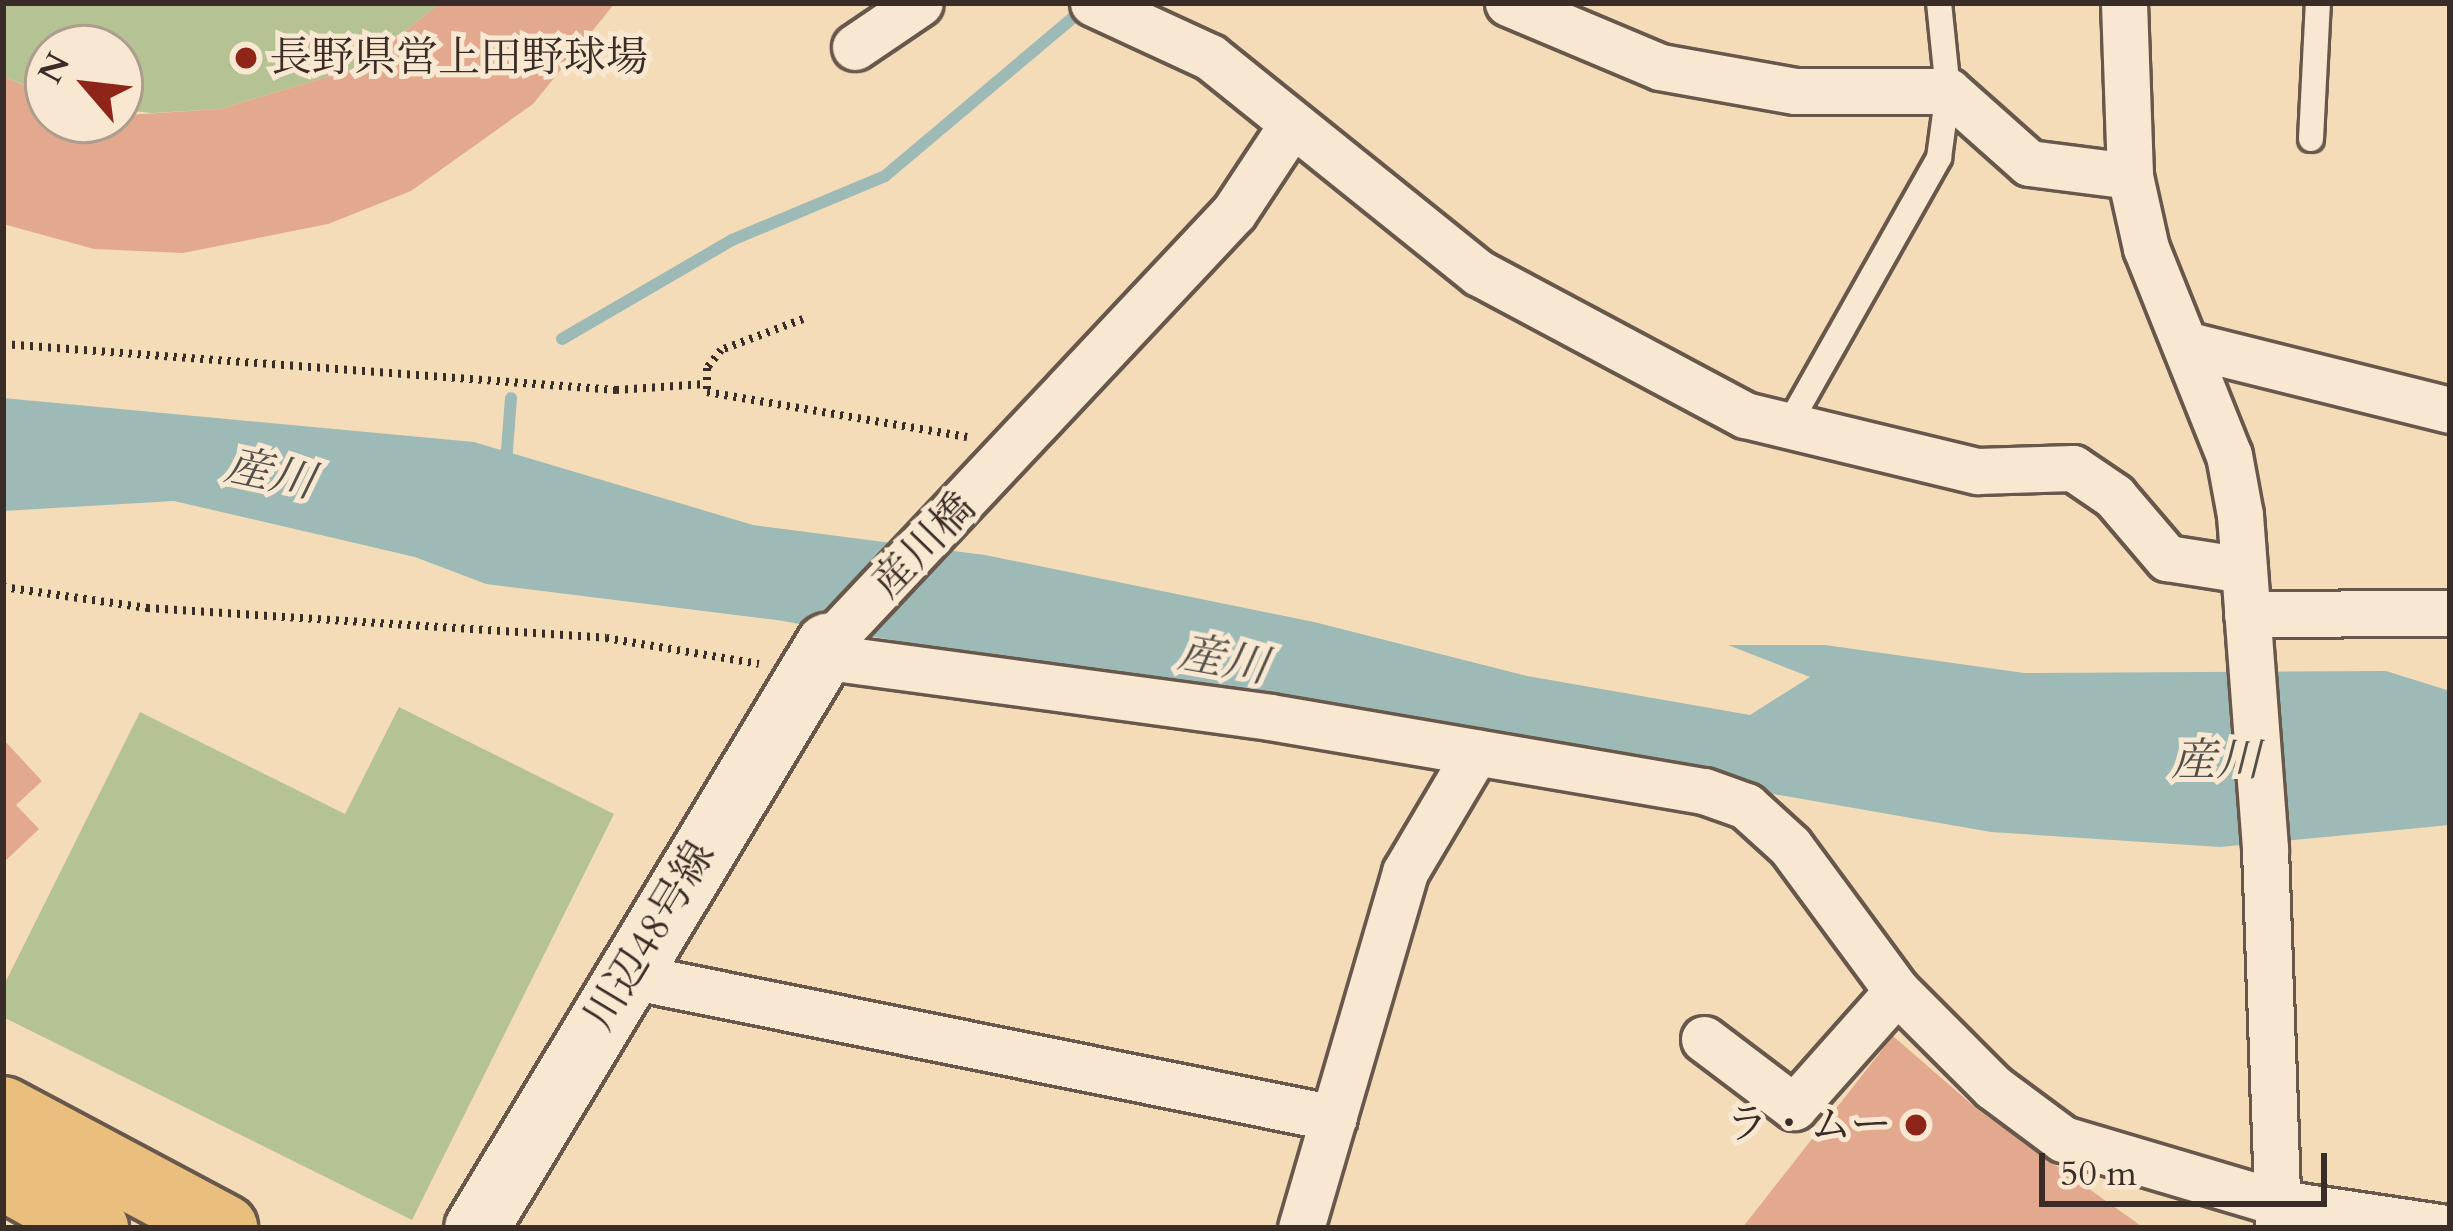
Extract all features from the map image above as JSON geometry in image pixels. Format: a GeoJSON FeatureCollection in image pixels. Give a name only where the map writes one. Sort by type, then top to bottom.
{"type":"FeatureCollection","features":[{"type":"Feature","properties":{"kind":"highway"},"geometry":{"type":"LineString","coordinates":[[3,1110],[224,1228]]}},
{"type":"Feature","properties":{"kind":"highway"},"geometry":{"type":"LineString","coordinates":[[3,1176],[94,1228]]}},
{"type":"Feature","properties":{"kind":"street"},"geometry":{"type":"LineString","coordinates":[[855,47],[920,3]]}},
{"type":"Feature","properties":{"kind":"street"},"geometry":{"type":"LineString","coordinates":[[1508,3],[1660,67],[1795,91],[1948,91],[2029,163],[2130,176]]}},
{"type":"Feature","properties":{"kind":"street"},"geometry":{"type":"LineString","coordinates":[[2124,3],[2130,176],[2146,248],[2229,454],[2248,606],[2266,849],[2279,1215]]}},
{"type":"Feature","properties":{"kind":"street"},"geometry":{"type":"LineString","coordinates":[[1118,8],[1210,57],[1479,273],[1744,415],[1977,470],[2073,468],[2114,496],[2167,558],[2248,606],[2450,613]]}},
{"type":"Feature","properties":{"kind":"street"},"geometry":{"type":"LineString","coordinates":[[1024,444],[1234,212],[1292,124]]}},
{"type":"Feature","properties":{"kind":"street"},"geometry":{"type":"LineString","coordinates":[[2185,344],[2450,410]]}},
{"type":"Feature","properties":{"kind":"street","name":"産川橋"},"geometry":{"type":"LineString","coordinates":[[819,658],[1024,444]]}},
{"type":"Feature","properties":{"kind":"street"},"geometry":{"type":"LineString","coordinates":[[819,658],[1476,752],[1746,806],[1790,847],[1897,991],[1993,1087],[2063,1138],[2279,1215],[2446,1228]]}},
{"type":"Feature","properties":{"kind":"street","name":"川辺48号線"},"geometry":{"type":"LineString","coordinates":[[476,1228],[819,658]]}},
{"type":"Feature","properties":{"kind":"street"},"geometry":{"type":"LineString","coordinates":[[1301,1228],[1405,872],[1476,752]]}},
{"type":"Feature","properties":{"kind":"street"},"geometry":{"type":"LineString","coordinates":[[626,975],[1334,1118]]}},
{"type":"Feature","properties":{"kind":"street"},"geometry":{"type":"LineString","coordinates":[[1704,1039],[1794,1107],[1897,991]]}},
{"type":"Feature","properties":{"kind":"lane"},"geometry":{"type":"LineString","coordinates":[[1788,425],[1940,158],[1948,91],[1939,3]]}},
{"type":"Feature","properties":{"kind":"lane"},"geometry":{"type":"LineString","coordinates":[[2311,139],[2318,3]]}},
{"type":"Feature","properties":{"kind":"path"},"geometry":{"type":"LineString","coordinates":[[705,384],[721,350],[803,319]]}},
{"type":"Feature","properties":{"kind":"path"},"geometry":{"type":"LineString","coordinates":[[3,344],[616,390],[705,384]]}},
{"type":"Feature","properties":{"kind":"path"},"geometry":{"type":"LineString","coordinates":[[705,384],[717,398],[765,409],[1024,444]]}},
{"type":"Feature","properties":{"kind":"path"},"geometry":{"type":"LineString","coordinates":[[3,586],[147,608],[606,638],[819,658]]}},
{"type":"Feature","properties":{"kind":"green space","name":"長野県営上田野球場"},"geometry":{"type":"Polygon","coordinates":[[[3,3],[440,3],[361,67],[220,109],[144,112],[144,24],[24,24],[24,85],[3,76],[3,3]]]}},
{"type":"Feature","properties":{"kind":"green space"},"geometry":{"type":"Polygon","coordinates":[[[399,707],[614,814],[412,1220],[3,1017],[3,987],[140,712],[345,814],[399,707]]]}},
{"type":"Feature","properties":{"kind":"water","name":"産川"},"geometry":{"type":"Polygon","coordinates":[[[3,398],[474,442],[753,525],[985,555],[1314,622],[1527,676],[1750,715],[1810,677],[1728,645],[1825,645],[2024,673],[2386,671],[2450,691],[2450,825],[2220,847],[1991,832],[777,620],[486,584],[415,557],[174,501],[3,511],[3,398]]]}},
{"type":"Feature","properties":{"kind":"building"},"geometry":{"type":"Polygon","coordinates":[[[440,3],[615,3],[533,104],[411,191],[328,224],[183,253],[94,249],[3,224],[3,76],[24,85],[24,144],[144,144],[144,114],[220,109],[361,67],[440,3]]]}},
{"type":"Feature","properties":{"kind":"building"},"geometry":{"type":"Polygon","coordinates":[[[3,739],[42,781],[16,805],[39,829],[3,863],[3,739]]]}},
{"type":"Feature","properties":{"kind":"building","name":"ラ・ムー"},"geometry":{"type":"Polygon","coordinates":[[[1893,1036],[1977,1109],[2144,1228],[1742,1228],[1893,1036]]]}},
{"type":"Feature","properties":{"kind":"waterway"},"geometry":{"type":"LineString","coordinates":[[562,339],[732,240],[885,176],[1074,17]]}},
{"type":"Feature","properties":{"kind":"waterway"},"geometry":{"type":"LineString","coordinates":[[506,463],[511,398]]}},
{"type":"Feature","properties":{"kind":"place","name":"長野県営上田野球場"},"geometry":{"type":"Point","coordinates":[246,58]}},
{"type":"Feature","properties":{"kind":"place","name":"ラ・ムー"},"geometry":{"type":"Point","coordinates":[1916,1125]}}]}
